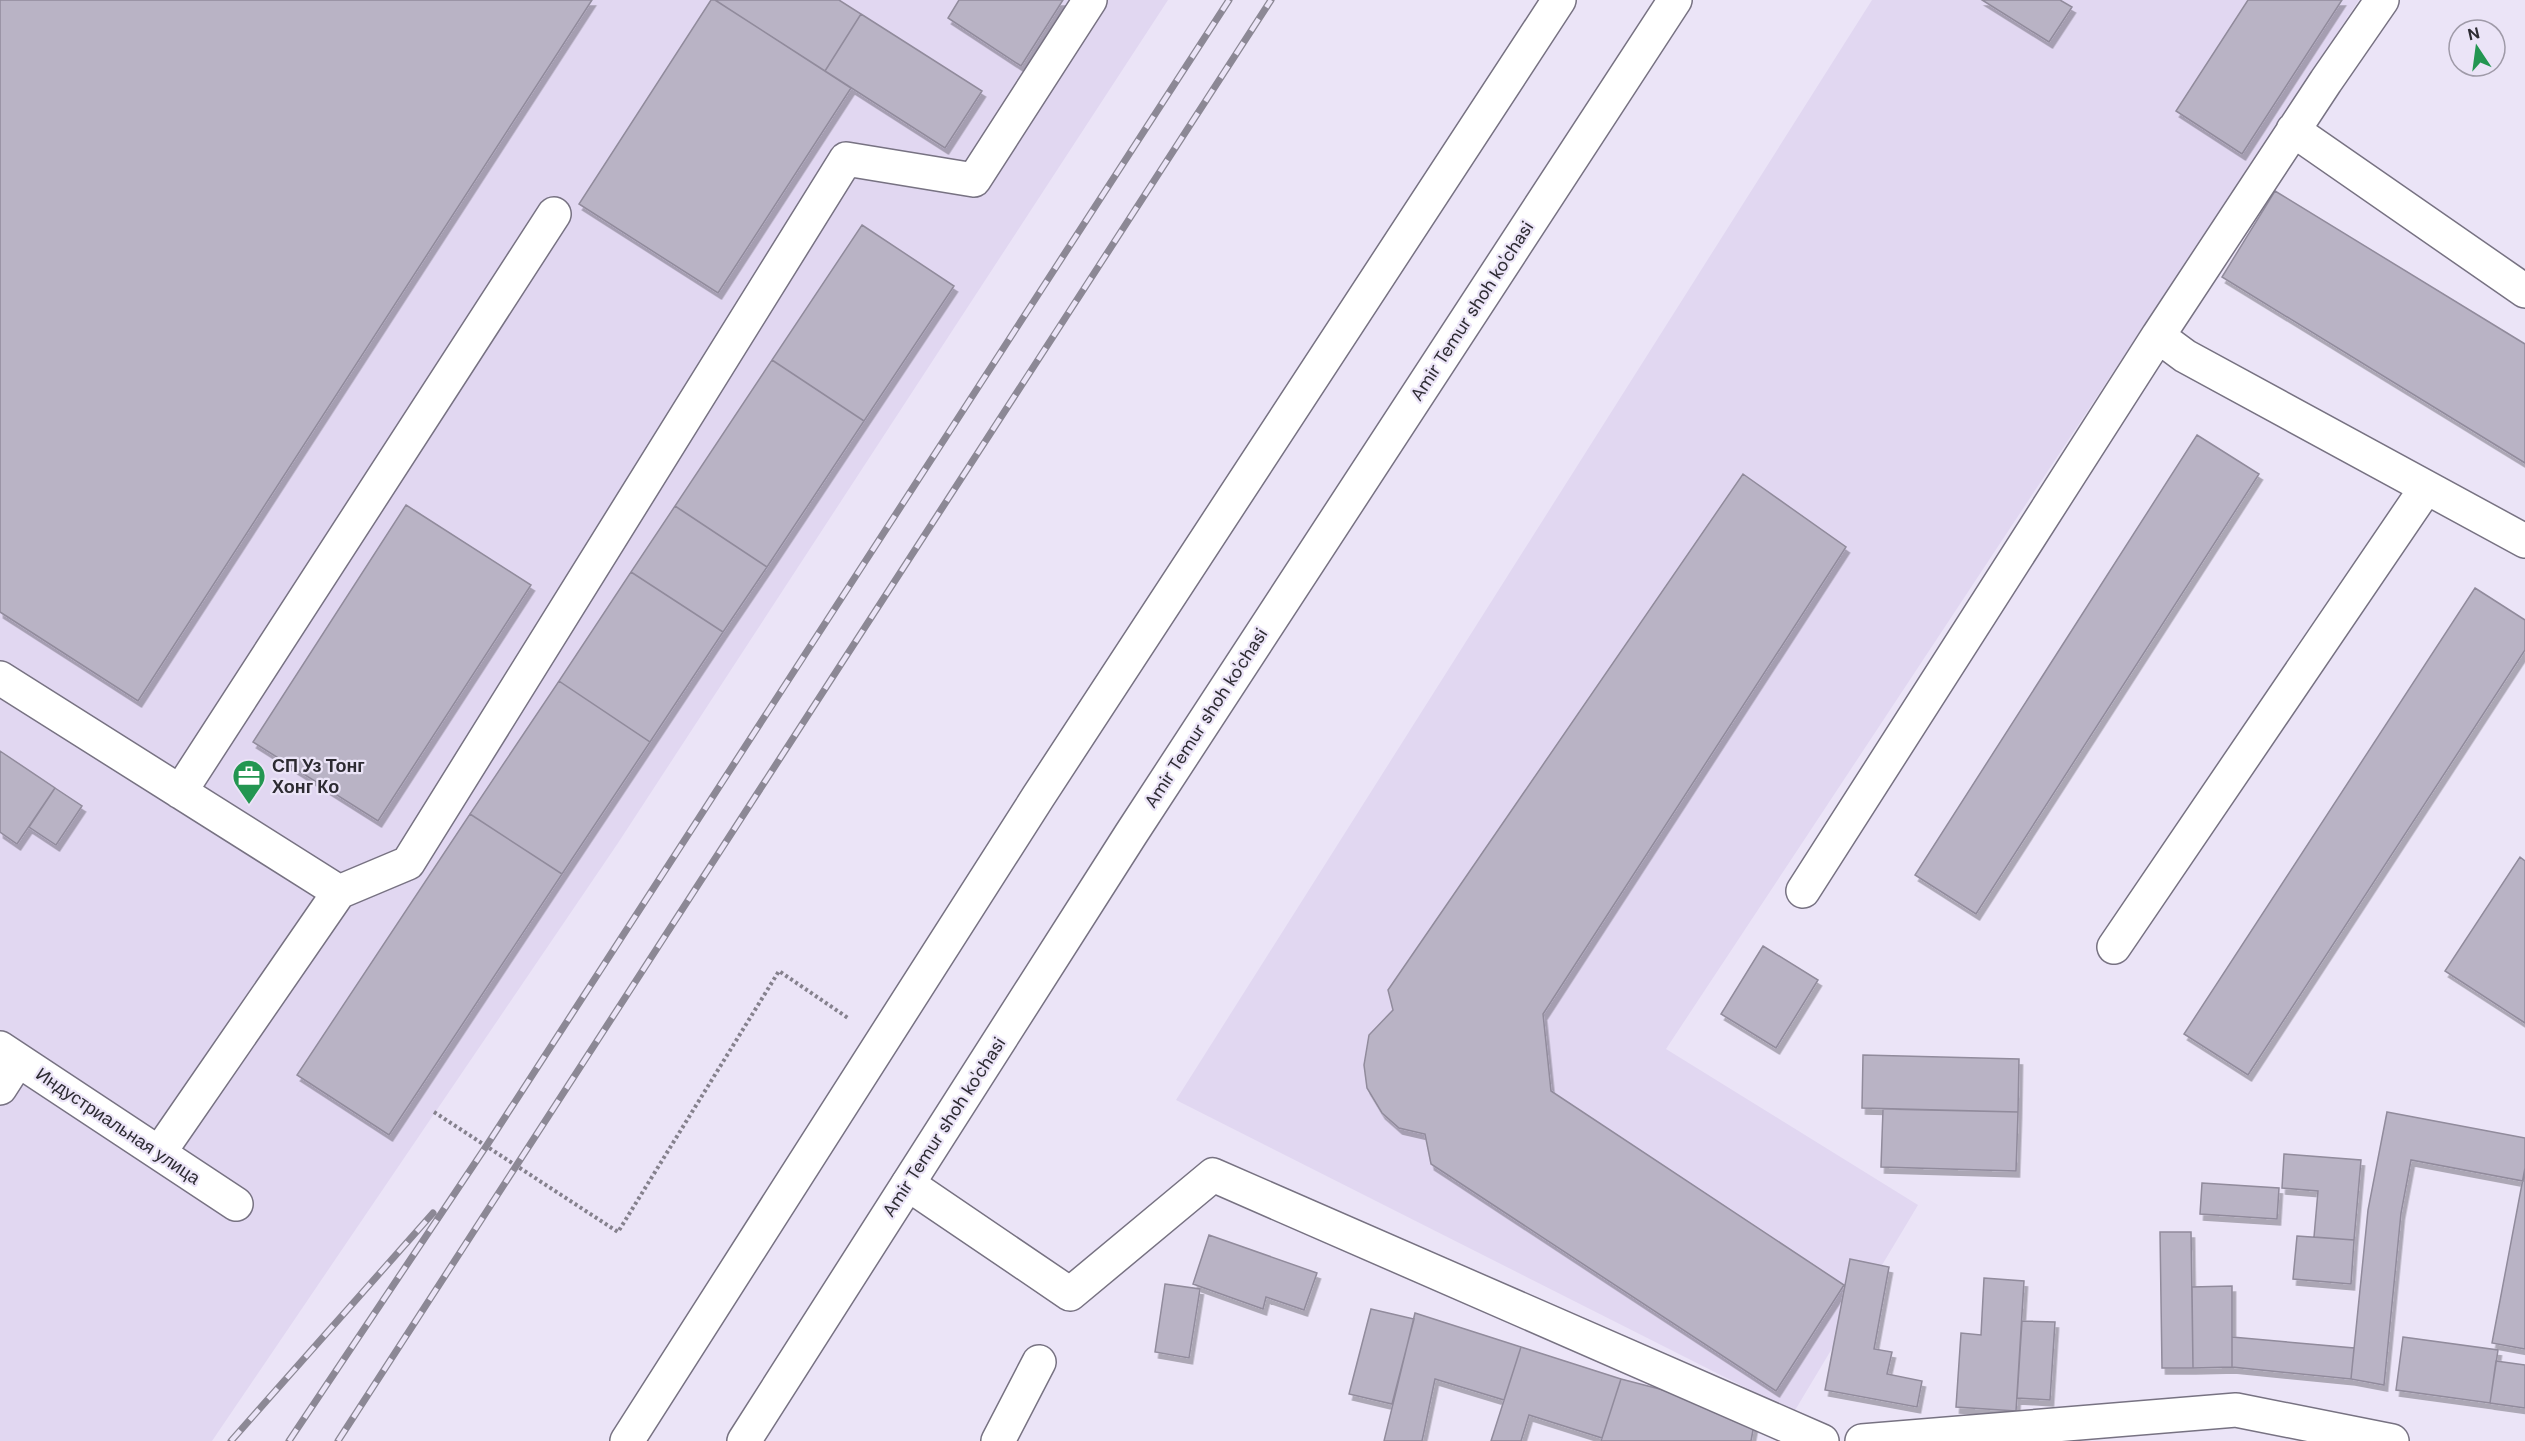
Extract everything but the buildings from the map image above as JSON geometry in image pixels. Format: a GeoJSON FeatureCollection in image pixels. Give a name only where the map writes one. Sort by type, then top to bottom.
{"type":"FeatureCollection","features":[{"type":"Feature","properties":{"kind":"main road"},"geometry":{"type":"LineString","coordinates":[[159,1153],[339,892],[408,863],[846,159],[974,180],[1090,0]]}},
{"type":"Feature","properties":{"kind":"main road"},"geometry":{"type":"LineString","coordinates":[[627,1441],[1038,797],[1558,0]]}},
{"type":"Feature","properties":{"kind":"main road","name":"Amir Temur shoh ko'chasi"},"geometry":{"type":"LineString","coordinates":[[744,1441],[1131,834],[1675,0]]}},
{"type":"Feature","properties":{"kind":"main road"},"geometry":{"type":"LineString","coordinates":[[1803,891],[2158,336],[2293,130],[2382,0]]}},
{"type":"Feature","properties":{"kind":"main road"},"geometry":{"type":"LineString","coordinates":[[2293,130],[2525,291]]}},
{"type":"Feature","properties":{"kind":"main road"},"geometry":{"type":"LineString","coordinates":[[180,792],[554,214]]}},
{"type":"Feature","properties":{"kind":"main road"},"geometry":{"type":"LineString","coordinates":[[2158,336],[2185,356],[2525,541]]}},
{"type":"Feature","properties":{"kind":"main road"},"geometry":{"type":"LineString","coordinates":[[2114,947],[2426,488]]}},
{"type":"Feature","properties":{"kind":"main road"},"geometry":{"type":"LineString","coordinates":[[0,678],[339,892]]}},
{"type":"Feature","properties":{"kind":"main road"},"geometry":{"type":"LineString","coordinates":[[0,1088],[9,1054]]}},
{"type":"Feature","properties":{"kind":"main road","name":"Индустриальная улица"},"geometry":{"type":"LineString","coordinates":[[9,1054],[236,1204]]}},
{"type":"Feature","properties":{"kind":"main road"},"geometry":{"type":"LineString","coordinates":[[908,1184],[1070,1294],[1213,1175],[1822,1441]]}},
{"type":"Feature","properties":{"kind":"main road"},"geometry":{"type":"LineString","coordinates":[[998,1441],[1039,1362]]}},
{"type":"Feature","properties":{"kind":"main road"},"geometry":{"type":"LineString","coordinates":[[1862,1441],[2236,1410],[2392,1441]]}},
{"type":"Feature","properties":{"kind":"path"},"geometry":{"type":"LineString","coordinates":[[434,1112],[618,1232],[779,971],[882,1042]]}},
{"type":"Feature","properties":{"kind":"shaded area"},"geometry":{"type":"Polygon","coordinates":[[[0,0],[1168,0],[618,843],[212,1441],[0,1441],[0,0]]]}},
{"type":"Feature","properties":{"kind":"shaded area"},"geometry":{"type":"Polygon","coordinates":[[[1872,0],[2359,0],[1666,1049],[1918,1205],[1794,1412],[1176,1100],[1872,0]]]}},
{"type":"Feature","properties":{"kind":"railway"},"geometry":{"type":"LineString","coordinates":[[289,1441],[487,1145],[1229,0]]}},
{"type":"Feature","properties":{"kind":"railway"},"geometry":{"type":"LineString","coordinates":[[338,1441],[1271,0]]}},
{"type":"Feature","properties":{"kind":"railway"},"geometry":{"type":"LineString","coordinates":[[231,1441],[433,1213]]}},
{"type":"Feature","properties":{"kind":"place","name":"СП Уз Тонг Хонг Ко"},"geometry":{"type":"Point","coordinates":[249,805]}}]}
